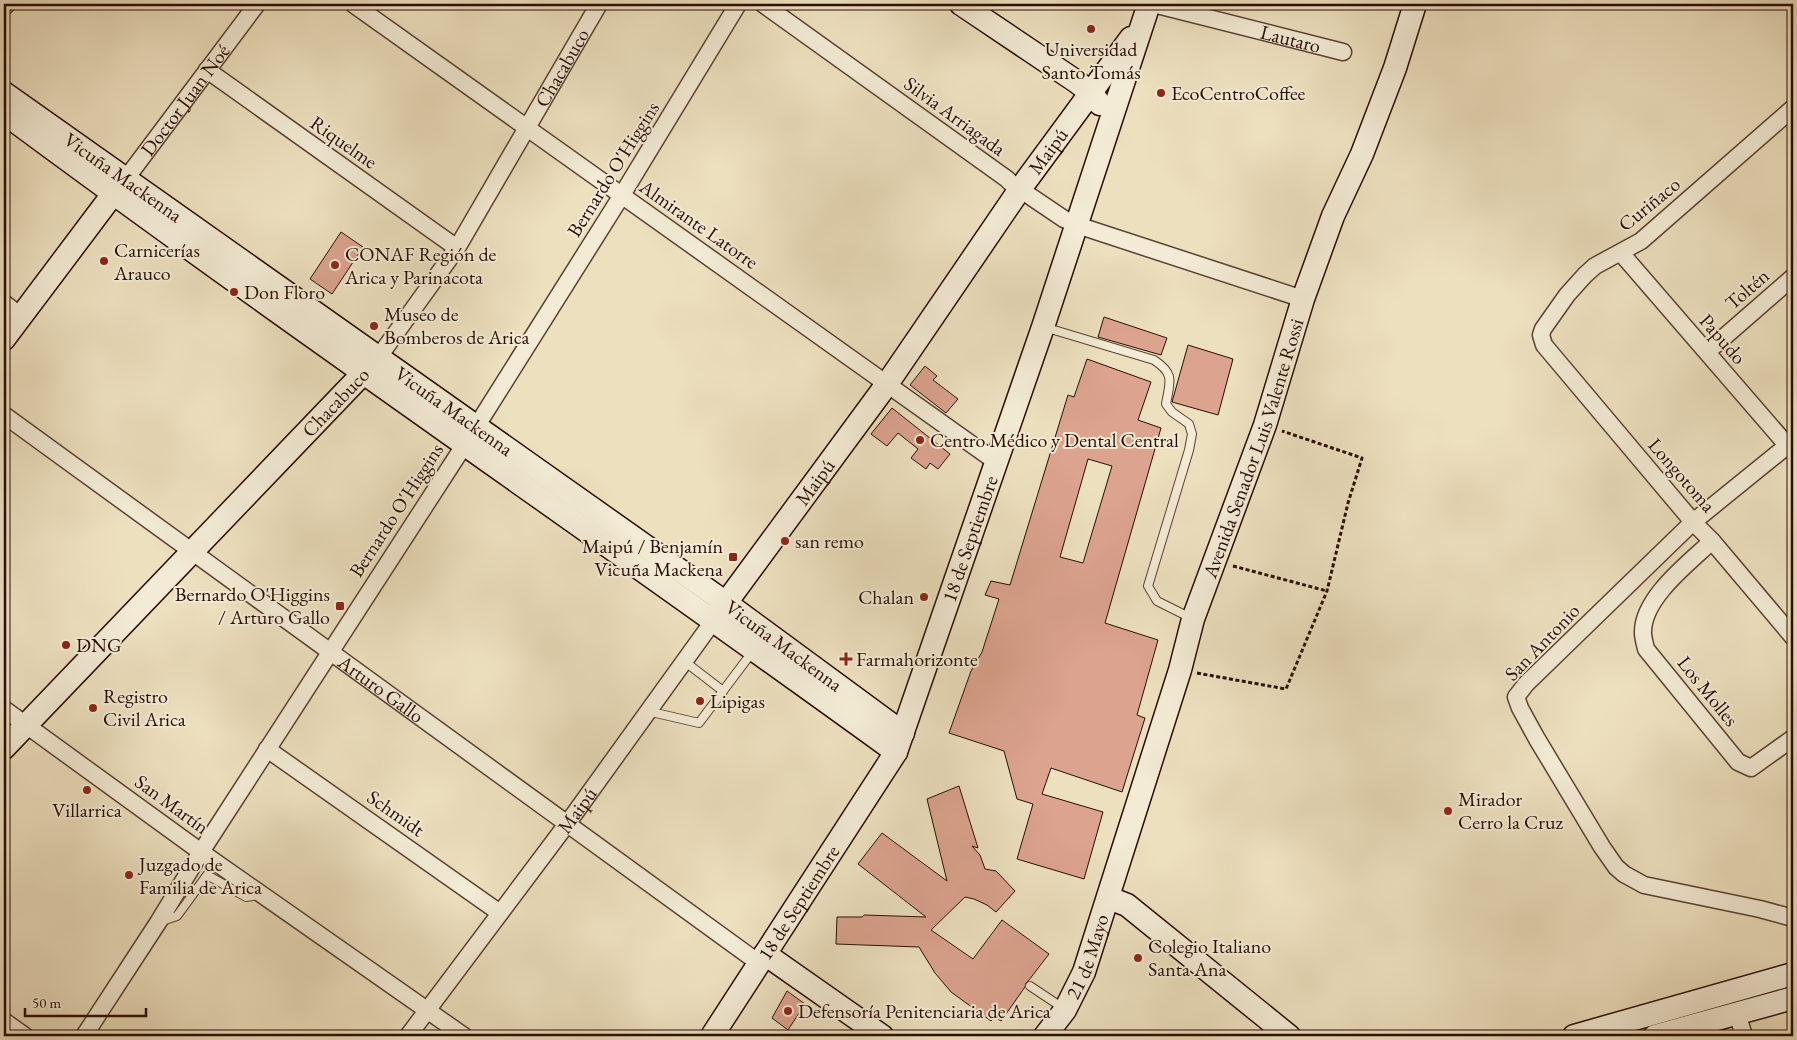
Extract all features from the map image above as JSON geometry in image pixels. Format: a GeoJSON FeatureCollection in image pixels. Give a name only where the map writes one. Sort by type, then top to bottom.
{"type":"FeatureCollection","features":[{"type":"Feature","properties":{"kind":"main road"},"geometry":{"type":"LineString","coordinates":[[961,4],[1091,93],[1102,107],[1106,138]]}},
{"type":"Feature","properties":{"kind":"main road","name":"Avenida Senador Luis Valente Rossi"},"geometry":{"type":"LineString","coordinates":[[1109,898],[1180,670],[1193,619],[1265,425],[1303,299],[1333,216],[1365,145],[1395,68],[1415,4]]}},
{"type":"Feature","properties":{"kind":"main road","name":"Maipú"},"geometry":{"type":"LineString","coordinates":[[720,611],[887,384],[1020,189],[1091,93],[1149,9]]}},
{"type":"Feature","properties":{"kind":"main road","name":"18 de Septiembre"},"geometry":{"type":"LineString","coordinates":[[712,1036],[899,742],[1077,225],[1149,9]]}},
{"type":"Feature","properties":{"kind":"main road","name":"Vicuña Mackenna"},"geometry":{"type":"LineString","coordinates":[[4,93],[119,187]]}},
{"type":"Feature","properties":{"kind":"main road","name":"Vicuña Mackenna"},"geometry":{"type":"LineString","coordinates":[[4,113],[119,187],[720,611],[899,742]]}},
{"type":"Feature","properties":{"kind":"main road","name":"Doctor Juan Noé"},"geometry":{"type":"LineString","coordinates":[[4,339],[12,309],[119,187]]}},
{"type":"Feature","properties":{"kind":"main road","name":"Chacabuco"},"geometry":{"type":"LineString","coordinates":[[4,748],[371,365]]}},
{"type":"Feature","properties":{"kind":"main road","name":"Vicuña Mackenna"},"geometry":{"type":"LineString","coordinates":[[720,611],[754,649],[899,742]]}},
{"type":"Feature","properties":{"kind":"main road"},"geometry":{"type":"LineString","coordinates":[[1109,898],[1127,905],[1289,1036]]}},
{"type":"Feature","properties":{"kind":"main road","name":"21 de Mayo"},"geometry":{"type":"LineString","coordinates":[[1045,1036],[1065,1010],[1084,972],[1109,898]]}},
{"type":"Feature","properties":{"kind":"main road","name":"Arturo Gallo"},"geometry":{"type":"LineString","coordinates":[[762,959],[882,1036]]}},
{"type":"Feature","properties":{"kind":"main road"},"geometry":{"type":"LineString","coordinates":[[1574,1036],[1793,974]]}},
{"type":"Feature","properties":{"kind":"main road"},"geometry":{"type":"LineString","coordinates":[[1655,1036],[1793,998]]}},
{"type":"Feature","properties":{"kind":"street"},"geometry":{"type":"LineString","coordinates":[[4,8],[7,4]]}},
{"type":"Feature","properties":{"kind":"street","name":"Doctor Juan Noé"},"geometry":{"type":"LineString","coordinates":[[119,187],[257,4]]}},
{"type":"Feature","properties":{"kind":"street","name":"Almirante Latorre"},"geometry":{"type":"LineString","coordinates":[[353,4],[995,461]]}},
{"type":"Feature","properties":{"kind":"street","name":"Chacabuco"},"geometry":{"type":"LineString","coordinates":[[371,365],[457,248],[599,4]]}},
{"type":"Feature","properties":{"kind":"street","name":"Bernardo O'Higgins"},"geometry":{"type":"LineString","coordinates":[[84,1036],[470,436],[622,195],[738,4]]}},
{"type":"Feature","properties":{"kind":"street","name":"Silvia Arriagada"},"geometry":{"type":"LineString","coordinates":[[763,4],[1012,184],[1064,219],[1077,225],[1303,299]]}},
{"type":"Feature","properties":{"kind":"street","name":"Lautaro"},"geometry":{"type":"LineString","coordinates":[[1149,9],[1343,52]]}},
{"type":"Feature","properties":{"kind":"street","name":"Riquelme"},"geometry":{"type":"LineString","coordinates":[[207,70],[457,248]]}},
{"type":"Feature","properties":{"kind":"street","name":"Curiñaco"},"geometry":{"type":"LineString","coordinates":[[1542,338],[1543,329],[1574,287],[1595,266],[1620,253],[1649,234],[1793,108]]}},
{"type":"Feature","properties":{"kind":"street","name":"Papudo"},"geometry":{"type":"LineString","coordinates":[[1620,253],[1791,446]]}},
{"type":"Feature","properties":{"kind":"street","name":"Toltén"},"geometry":{"type":"LineString","coordinates":[[1707,352],[1793,277]]}},
{"type":"Feature","properties":{"kind":"street","name":"Longotoma"},"geometry":{"type":"LineString","coordinates":[[1542,338],[1544,345],[1793,637]]}},
{"type":"Feature","properties":{"kind":"street","name":"Arturo Gallo"},"geometry":{"type":"LineString","coordinates":[[4,415],[567,824],[762,959]]}},
{"type":"Feature","properties":{"kind":"street","name":"San Antonio"},"geometry":{"type":"LineString","coordinates":[[1791,446],[1693,522],[1526,684],[1516,698],[1537,740],[1602,847],[1616,867],[1624,874],[1644,885],[1760,909],[1793,918]]}},
{"type":"Feature","properties":{"kind":"street","name":"Los Molles"},"geometry":{"type":"LineString","coordinates":[[1712,541],[1668,583],[1651,605],[1643,633],[1646,649],[1738,762],[1751,768],[1793,738]]}},
{"type":"Feature","properties":{"kind":"street","name":"Maipú"},"geometry":{"type":"LineString","coordinates":[[408,1036],[567,824],[720,611]]}},
{"type":"Feature","properties":{"kind":"street","name":"San Martín"},"geometry":{"type":"LineString","coordinates":[[4,709],[202,852],[464,1036]]}},
{"type":"Feature","properties":{"kind":"street","name":"Schmidt"},"geometry":{"type":"LineString","coordinates":[[267,749],[500,913]]}},
{"type":"Feature","properties":{"kind":"street"},"geometry":{"type":"LineString","coordinates":[[1737,1013],[1744,1036]]}},
{"type":"Feature","properties":{"kind":"street"},"geometry":{"type":"LineString","coordinates":[[4,1021],[25,1036]]}},
{"type":"Feature","properties":{"kind":"lane"},"geometry":{"type":"LineString","coordinates":[[1042,326],[1154,360],[1166,368],[1170,379],[1166,404],[1172,412],[1189,424],[1192,434],[1189,450],[1148,586],[1157,601],[1193,619]]}},
{"type":"Feature","properties":{"kind":"lane"},"geometry":{"type":"LineString","coordinates":[[647,711],[699,723],[754,649]]}},
{"type":"Feature","properties":{"kind":"lane"},"geometry":{"type":"LineString","coordinates":[[684,661],[723,691]]}},
{"type":"Feature","properties":{"kind":"lane"},"geometry":{"type":"LineString","coordinates":[[159,922],[177,916],[207,875],[246,897],[263,895]]}},
{"type":"Feature","properties":{"kind":"lane"},"geometry":{"type":"LineString","coordinates":[[1030,986],[1065,1010]]}},
{"type":"Feature","properties":{"kind":"path"},"geometry":{"type":"LineString","coordinates":[[1180,670],[1286,689],[1326,591],[1348,503],[1362,458],[1265,425]]}},
{"type":"Feature","properties":{"kind":"path"},"geometry":{"type":"LineString","coordinates":[[1214,562],[1326,591]]}},
{"type":"Feature","properties":{"kind":"building","name":"CONAF Región de Arica y Parinacota"},"geometry":{"type":"Polygon","coordinates":[[[341,232],[363,247],[332,294],[310,279],[341,232]]]}},
{"type":"Feature","properties":{"kind":"building"},"geometry":{"type":"Polygon","coordinates":[[[1104,317],[1167,338],[1161,355],[1098,337],[1104,317]]]}},
{"type":"Feature","properties":{"kind":"building"},"geometry":{"type":"Polygon","coordinates":[[[1188,345],[1233,359],[1218,415],[1172,402],[1188,345]]]}},
{"type":"Feature","properties":{"kind":"building"},"geometry":{"type":"Polygon","coordinates":[[[1087,359],[1151,382],[1138,420],[1161,428],[1105,623],[1158,640],[1137,715],[1145,718],[1122,792],[1051,768],[1042,794],[1103,812],[1084,879],[1017,859],[1033,804],[1017,799],[1004,751],[949,733],[971,671],[982,652],[999,599],[985,595],[991,581],[1010,585],[1068,395],[1074,397],[1087,359]],[[1088,459],[1060,557],[1083,563],[1112,466],[1088,459]]]}},
{"type":"Feature","properties":{"kind":"building","name":"Centro Médico y Dental Central"},"geometry":{"type":"Polygon","coordinates":[[[925,366],[937,376],[933,380],[958,399],[946,413],[910,385],[925,366]]]}},
{"type":"Feature","properties":{"kind":"building","name":"Centro Médico y Dental Central"},"geometry":{"type":"Polygon","coordinates":[[[892,408],[950,454],[938,469],[930,463],[926,469],[911,458],[918,449],[898,433],[887,446],[871,434],[892,408]]]}},
{"type":"Feature","properties":{"kind":"building"},"geometry":{"type":"Polygon","coordinates":[[[959,786],[978,848],[972,846],[980,855],[985,869],[996,871],[1015,891],[996,912],[987,905],[965,897],[931,930],[973,959],[1002,920],[1049,954],[1026,983],[1001,1021],[994,1016],[991,1021],[951,992],[935,973],[919,947],[836,944],[837,917],[862,917],[864,915],[926,917],[858,864],[882,833],[947,881],[927,799],[959,786]]]}},
{"type":"Feature","properties":{"kind":"building","name":"Defensoría Penitenciaria de Arica"},"geometry":{"type":"Polygon","coordinates":[[[787,991],[805,1004],[788,1030],[772,1018],[787,991]]]}},
{"type":"Feature","properties":{"kind":"place","name":"Universidad Santo Tomás"},"geometry":{"type":"Point","coordinates":[1091,29]}},
{"type":"Feature","properties":{"kind":"place","name":"EcoCentroCoffee"},"geometry":{"type":"Point","coordinates":[1161,93]}},
{"type":"Feature","properties":{"kind":"place","name":"Carnicerías Arauco"},"geometry":{"type":"Point","coordinates":[104,261]}},
{"type":"Feature","properties":{"kind":"place","name":"CONAF Región de Arica y Parinacota"},"geometry":{"type":"Point","coordinates":[335,265]}},
{"type":"Feature","properties":{"kind":"place","name":"Don Floro"},"geometry":{"type":"Point","coordinates":[234,292]}},
{"type":"Feature","properties":{"kind":"place","name":"Museo de Bomberos de Arica"},"geometry":{"type":"Point","coordinates":[374,326]}},
{"type":"Feature","properties":{"kind":"place","name":"Centro Médico y Dental Central"},"geometry":{"type":"Point","coordinates":[920,440]}},
{"type":"Feature","properties":{"kind":"place","name":"san remo"},"geometry":{"type":"Point","coordinates":[785,541]}},
{"type":"Feature","properties":{"kind":"place","name":"Maipú / Benjamín Vicuña Mackena"},"geometry":{"type":"Point","coordinates":[733,557]}},
{"type":"Feature","properties":{"kind":"place","name":"Chalan"},"geometry":{"type":"Point","coordinates":[924,597]}},
{"type":"Feature","properties":{"kind":"place","name":"Bernardo O'Higgins / Arturo Gallo"},"geometry":{"type":"Point","coordinates":[340,606]}},
{"type":"Feature","properties":{"kind":"place","name":"DNG"},"geometry":{"type":"Point","coordinates":[66,645]}},
{"type":"Feature","properties":{"kind":"place","name":"Farmahorizonte"},"geometry":{"type":"Point","coordinates":[846,659]}},
{"type":"Feature","properties":{"kind":"place","name":"Lipigas"},"geometry":{"type":"Point","coordinates":[700,701]}},
{"type":"Feature","properties":{"kind":"place","name":"Registro Civil Arica"},"geometry":{"type":"Point","coordinates":[93,708]}},
{"type":"Feature","properties":{"kind":"place","name":"Villarrica"},"geometry":{"type":"Point","coordinates":[87,790]}},
{"type":"Feature","properties":{"kind":"place","name":"Mirador Cerro la Cruz"},"geometry":{"type":"Point","coordinates":[1448,811]}},
{"type":"Feature","properties":{"kind":"place","name":"Juzgado de Familia de Arica"},"geometry":{"type":"Point","coordinates":[129,875]}},
{"type":"Feature","properties":{"kind":"place","name":"Colegio Italiano Santa Ana"},"geometry":{"type":"Point","coordinates":[1138,958]}},
{"type":"Feature","properties":{"kind":"place","name":"Defensoría Penitenciaria de Arica"},"geometry":{"type":"Point","coordinates":[788,1011]}}]}
